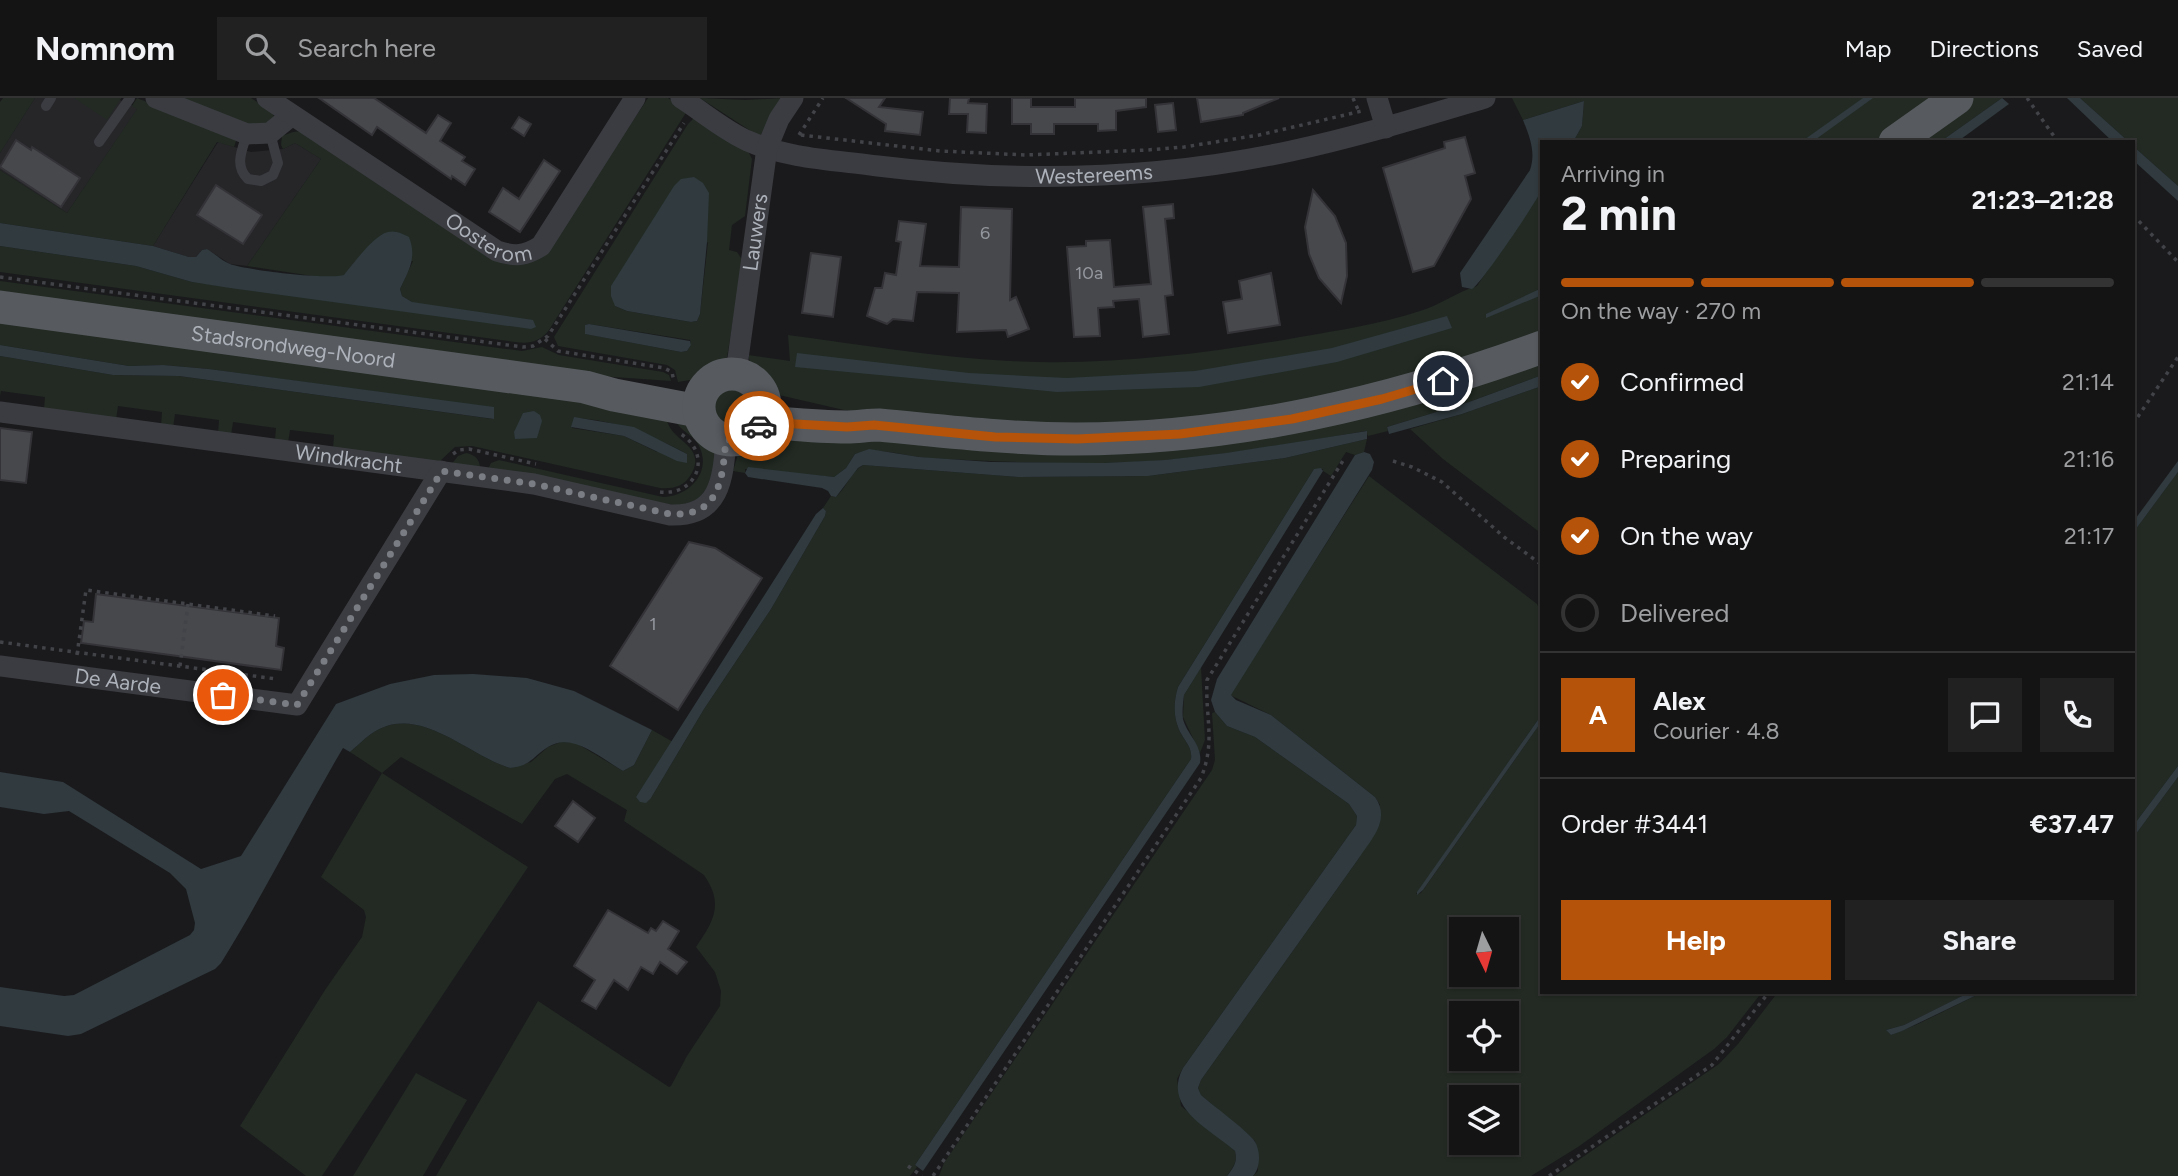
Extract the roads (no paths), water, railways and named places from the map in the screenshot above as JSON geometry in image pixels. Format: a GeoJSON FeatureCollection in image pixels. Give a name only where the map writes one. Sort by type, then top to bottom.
{"type":"FeatureCollection","features":[{"type":"Feature","properties":{"kind":"main road"},"geometry":{"type":"LineString","coordinates":[[1898,140],[1957,98]]}},
{"type":"Feature","properties":{"kind":"main road","name":"Stadsrondweg-Noord"},"geometry":{"type":"LineString","coordinates":[[0,307],[585,387],[614,383],[687,399]]}},
{"type":"Feature","properties":{"kind":"main road"},"geometry":{"type":"LineString","coordinates":[[763,410],[848,415],[874,425],[995,437],[1077,439],[1180,434],[1292,419],[1382,399],[1464,376],[1540,348]]}},
{"type":"Feature","properties":{"kind":"main road"},"geometry":{"type":"LineString","coordinates":[[736,373],[748,377],[759,386],[763,410],[753,433],[740,440],[726,440],[713,435],[703,425],[687,399],[722,375],[736,373]]}},
{"type":"Feature","properties":{"kind":"street"},"geometry":{"type":"LineString","coordinates":[[156,98],[247,134],[270,133],[292,114]]}},
{"type":"Feature","properties":{"kind":"street","name":"Oosterom"},"geometry":{"type":"LineString","coordinates":[[267,98],[496,251],[513,256],[529,253],[541,246],[635,98]]}},
{"type":"Feature","properties":{"kind":"street","name":"Lauwers"},"geometry":{"type":"LineString","coordinates":[[736,373],[771,138],[793,98]]}},
{"type":"Feature","properties":{"kind":"street","name":"Westereems"},"geometry":{"type":"LineString","coordinates":[[688,102],[746,140],[771,138],[797,155],[934,173],[1019,177],[1112,175],[1211,164],[1289,151],[1386,128],[1486,98]]}},
{"type":"Feature","properties":{"kind":"street"},"geometry":{"type":"LineString","coordinates":[[1379,102],[1386,128]]}},
{"type":"Feature","properties":{"kind":"street","name":"Windkracht"},"geometry":{"type":"LineString","coordinates":[[0,412],[534,484],[682,515],[702,508],[719,490],[723,477],[726,440]]}},
{"type":"Feature","properties":{"kind":"street","name":"De Aarde"},"geometry":{"type":"LineString","coordinates":[[0,666],[297,705],[442,471]]}},
{"type":"Feature","properties":{"kind":"lane"},"geometry":{"type":"LineString","coordinates":[[99,142],[130,98]]}},
{"type":"Feature","properties":{"kind":"lane"},"geometry":{"type":"LineString","coordinates":[[247,134],[239,162],[240,168],[248,179],[261,181],[273,175],[278,163],[270,133]]}}]}
